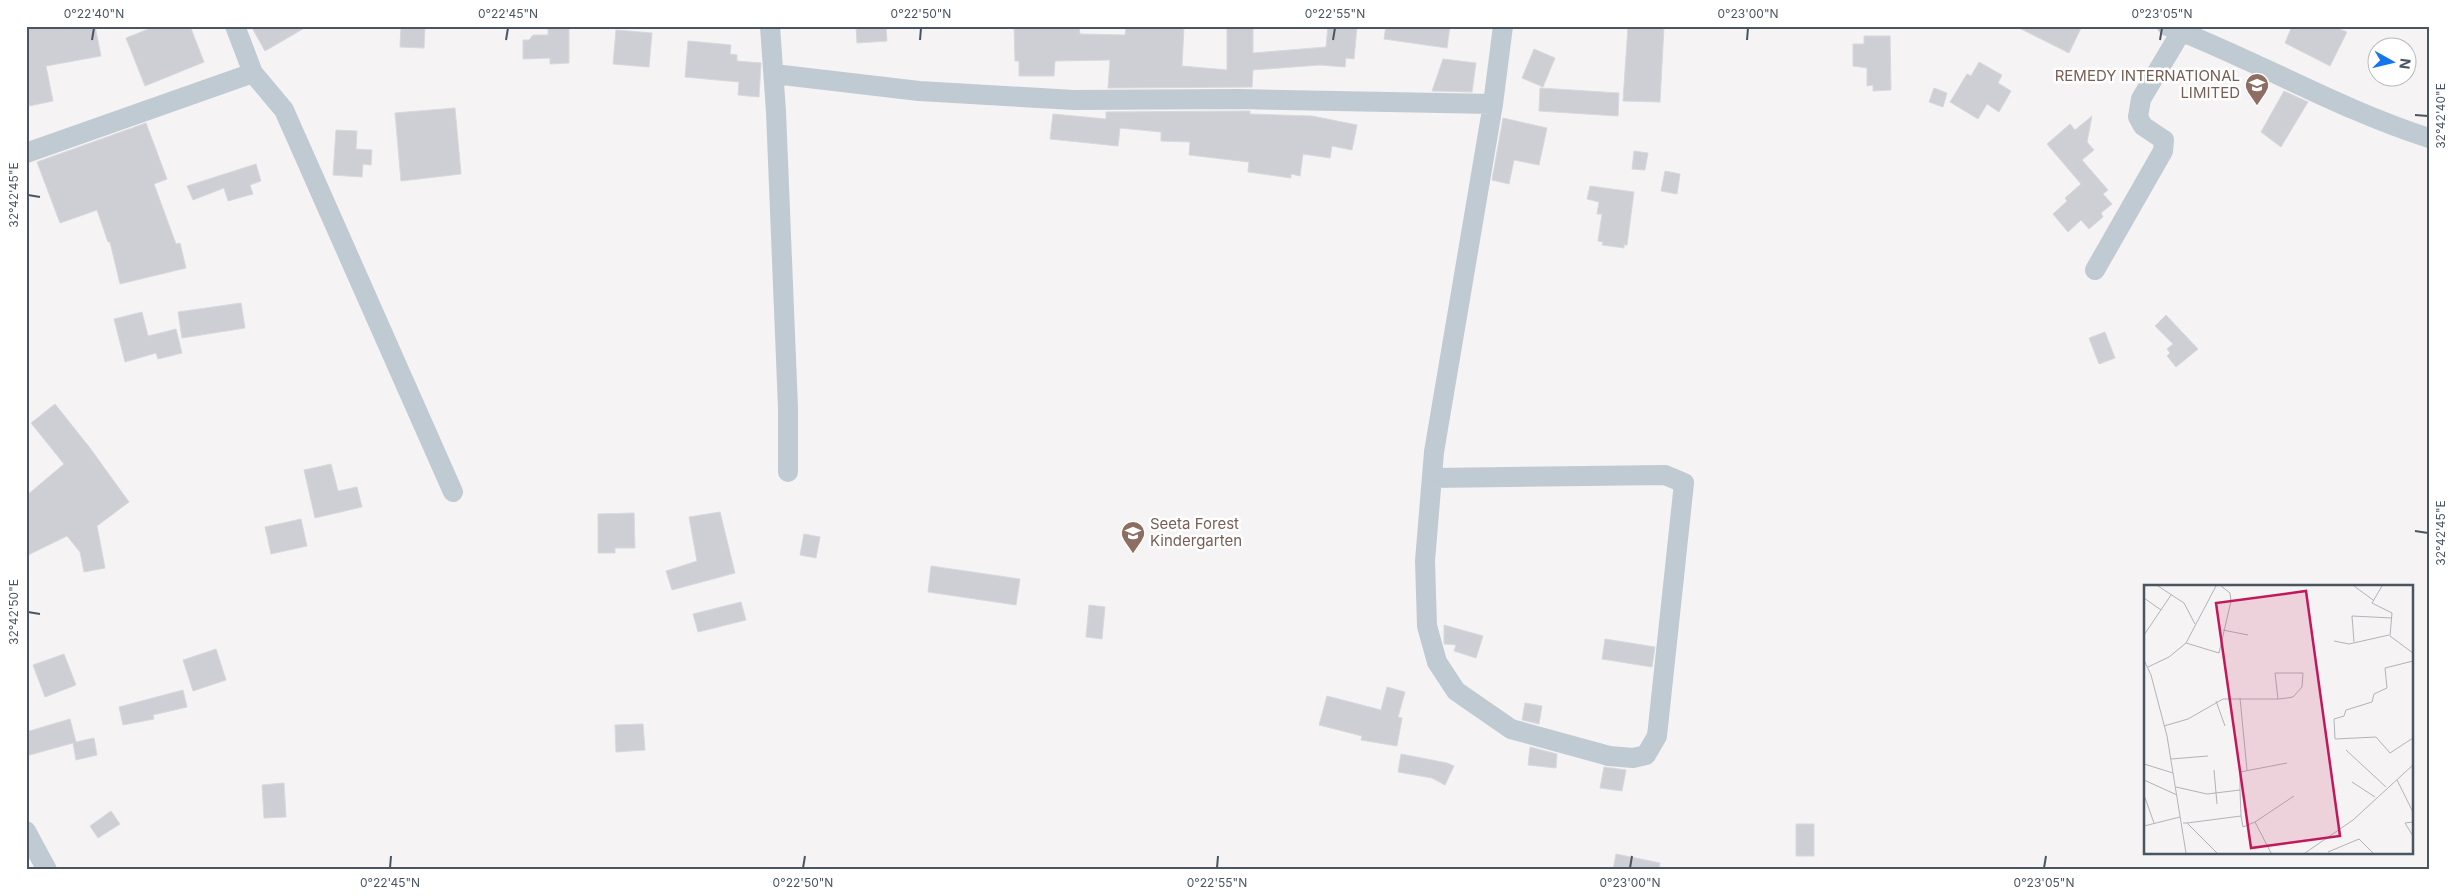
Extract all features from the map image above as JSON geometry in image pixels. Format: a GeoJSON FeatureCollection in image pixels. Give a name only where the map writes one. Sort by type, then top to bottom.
{"type":"FeatureCollection","features":[{"type":"Feature","properties":{"kind":"street"},"geometry":{"type":"LineString","coordinates":[[235,26],[254,72],[284,110],[453,492]]}},
{"type":"Feature","properties":{"kind":"street"},"geometry":{"type":"LineString","coordinates":[[770,26],[774,74],[788,408],[788,472]]}},
{"type":"Feature","properties":{"kind":"street"},"geometry":{"type":"LineString","coordinates":[[1432,478],[1665,475],[1684,482],[1657,736],[1646,754],[1633,758],[1609,756],[1511,729],[1456,691],[1437,662],[1427,626],[1425,561],[1434,452],[1493,104],[1503,26]]}},
{"type":"Feature","properties":{"kind":"street"},"geometry":{"type":"LineString","coordinates":[[2094,270],[2163,151],[2164,140],[2143,126],[2138,117],[2141,99],[2174,29],[2206,41],[2329,100],[2429,138]]}},
{"type":"Feature","properties":{"kind":"street"},"geometry":{"type":"LineString","coordinates":[[26,153],[254,72]]}},
{"type":"Feature","properties":{"kind":"street"},"geometry":{"type":"LineString","coordinates":[[774,74],[918,91],[1074,100],[1238,99],[1493,104]]}},
{"type":"Feature","properties":{"kind":"street"},"geometry":{"type":"LineString","coordinates":[[26,831],[47,870]]}},
{"type":"Feature","properties":{"kind":"building"},"geometry":{"type":"Polygon","coordinates":[[[26,26],[95,26],[101,56],[46,66],[53,101],[29,106],[26,93],[26,26]]]}},
{"type":"Feature","properties":{"kind":"building"},"geometry":{"type":"Polygon","coordinates":[[[156,26],[190,26],[204,62],[145,86],[126,38],[156,26]]]}},
{"type":"Feature","properties":{"kind":"building"},"geometry":{"type":"Polygon","coordinates":[[[251,26],[308,26],[265,51],[251,26]]]}},
{"type":"Feature","properties":{"kind":"building"},"geometry":{"type":"Polygon","coordinates":[[[401,26],[425,26],[424,48],[400,47],[401,26]]]}},
{"type":"Feature","properties":{"kind":"building"},"geometry":{"type":"Polygon","coordinates":[[[856,26],[886,26],[887,41],[857,43],[856,26]]]}},
{"type":"Feature","properties":{"kind":"building"},"geometry":{"type":"Polygon","coordinates":[[[1014,26],[1079,26],[1080,34],[1125,35],[1126,26],[1184,26],[1182,66],[1227,70],[1227,26],[1253,26],[1253,53],[1326,47],[1328,26],[1357,26],[1354,59],[1346,58],[1345,67],[1320,65],[1253,70],[1252,87],[1108,88],[1110,60],[1055,61],[1054,76],[1019,76],[1019,61],[1015,61],[1014,26]]]}},
{"type":"Feature","properties":{"kind":"building"},"geometry":{"type":"Polygon","coordinates":[[[1386,26],[1450,26],[1447,48],[1384,39],[1386,26]]]}},
{"type":"Feature","properties":{"kind":"building"},"geometry":{"type":"Polygon","coordinates":[[[1628,26],[1664,27],[1660,102],[1623,101],[1628,26]]]}},
{"type":"Feature","properties":{"kind":"building"},"geometry":{"type":"Polygon","coordinates":[[[2015,26],[2082,26],[2069,53],[2015,26]]]}},
{"type":"Feature","properties":{"kind":"building"},"geometry":{"type":"Polygon","coordinates":[[[2292,26],[2333,26],[2347,32],[2330,66],[2285,43],[2292,26]]]}},
{"type":"Feature","properties":{"kind":"building"},"geometry":{"type":"Polygon","coordinates":[[[548,28],[569,28],[569,63],[550,64],[550,58],[523,59],[523,40],[529,40],[533,35],[548,35],[548,28]]]}},
{"type":"Feature","properties":{"kind":"building"},"geometry":{"type":"Polygon","coordinates":[[[616,30],[652,33],[649,67],[613,64],[616,30]]]}},
{"type":"Feature","properties":{"kind":"building"},"geometry":{"type":"Polygon","coordinates":[[[1864,36],[1890,36],[1891,90],[1873,91],[1873,85],[1867,86],[1867,68],[1853,66],[1853,44],[1864,44],[1864,36]]]}},
{"type":"Feature","properties":{"kind":"building"},"geometry":{"type":"Polygon","coordinates":[[[688,41],[731,45],[730,54],[737,55],[737,61],[761,63],[759,97],[738,95],[739,82],[685,77],[688,41]]]}},
{"type":"Feature","properties":{"kind":"building"},"geometry":{"type":"Polygon","coordinates":[[[1534,49],[1555,58],[1543,87],[1522,78],[1534,49]]]}},
{"type":"Feature","properties":{"kind":"building"},"geometry":{"type":"Polygon","coordinates":[[[1443,59],[1476,63],[1472,92],[1432,91],[1443,59]]]}},
{"type":"Feature","properties":{"kind":"building"},"geometry":{"type":"Polygon","coordinates":[[[1979,62],[2002,75],[1998,83],[2011,91],[1999,112],[1987,104],[1978,119],[1950,102],[1967,74],[1971,76],[1979,62]]]}},
{"type":"Feature","properties":{"kind":"building"},"geometry":{"type":"Polygon","coordinates":[[[1540,88],[1619,93],[1618,116],[1539,111],[1540,88]]]}},
{"type":"Feature","properties":{"kind":"building"},"geometry":{"type":"Polygon","coordinates":[[[1934,88],[1947,93],[1943,107],[1929,102],[1934,88]]]}},
{"type":"Feature","properties":{"kind":"building"},"geometry":{"type":"Polygon","coordinates":[[[2284,91],[2308,102],[2281,147],[2261,132],[2284,91]]]}},
{"type":"Feature","properties":{"kind":"building"},"geometry":{"type":"Polygon","coordinates":[[[455,108],[461,174],[401,181],[395,113],[455,108]]]}},
{"type":"Feature","properties":{"kind":"building"},"geometry":{"type":"Polygon","coordinates":[[[1250,111],[1250,114],[1312,116],[1357,125],[1352,150],[1332,146],[1330,158],[1303,154],[1300,176],[1291,174],[1291,178],[1248,172],[1249,162],[1189,155],[1190,142],[1161,141],[1161,132],[1120,128],[1118,146],[1050,139],[1053,114],[1106,119],[1106,112],[1250,111]]]}},
{"type":"Feature","properties":{"kind":"building"},"geometry":{"type":"Polygon","coordinates":[[[2092,116],[2087,142],[2094,150],[2082,160],[2108,190],[2103,194],[2112,204],[2101,213],[2103,217],[2089,229],[2081,220],[2068,232],[2053,214],[2067,201],[2065,198],[2081,184],[2047,144],[2070,124],[2075,130],[2092,116]]]}},
{"type":"Feature","properties":{"kind":"building"},"geometry":{"type":"Polygon","coordinates":[[[1503,118],[1547,128],[1539,165],[1514,160],[1509,184],[1492,180],[1503,118]]]}},
{"type":"Feature","properties":{"kind":"building"},"geometry":{"type":"Polygon","coordinates":[[[146,123],[167,179],[154,184],[176,244],[180,243],[186,268],[120,284],[110,242],[108,242],[97,210],[60,223],[37,162],[146,123]]]}},
{"type":"Feature","properties":{"kind":"building"},"geometry":{"type":"Polygon","coordinates":[[[336,130],[357,131],[356,149],[372,150],[371,165],[363,164],[362,177],[333,175],[336,130]]]}},
{"type":"Feature","properties":{"kind":"building"},"geometry":{"type":"Polygon","coordinates":[[[1634,151],[1648,153],[1645,170],[1632,169],[1634,151]]]}},
{"type":"Feature","properties":{"kind":"building"},"geometry":{"type":"Polygon","coordinates":[[[256,164],[261,181],[250,185],[253,194],[228,201],[224,188],[193,200],[187,186],[256,164]]]}},
{"type":"Feature","properties":{"kind":"building"},"geometry":{"type":"Polygon","coordinates":[[[1665,171],[1680,174],[1677,194],[1661,191],[1665,171]]]}},
{"type":"Feature","properties":{"kind":"building"},"geometry":{"type":"Polygon","coordinates":[[[1590,186],[1634,192],[1627,245],[1624,245],[1624,248],[1602,245],[1603,242],[1598,241],[1602,214],[1597,214],[1599,202],[1587,199],[1590,186]]]}},
{"type":"Feature","properties":{"kind":"building"},"geometry":{"type":"Polygon","coordinates":[[[241,303],[245,328],[182,338],[178,312],[241,303]]]}},
{"type":"Feature","properties":{"kind":"building"},"geometry":{"type":"Polygon","coordinates":[[[142,312],[148,336],[176,329],[182,353],[158,359],[156,353],[125,362],[114,319],[142,312]]]}},
{"type":"Feature","properties":{"kind":"building"},"geometry":{"type":"Polygon","coordinates":[[[2166,315],[2198,349],[2176,367],[2167,356],[2170,353],[2167,349],[2173,344],[2155,326],[2166,315]]]}},
{"type":"Feature","properties":{"kind":"building"},"geometry":{"type":"Polygon","coordinates":[[[2105,332],[2115,358],[2099,364],[2089,338],[2105,332]]]}},
{"type":"Feature","properties":{"kind":"building"},"geometry":{"type":"Polygon","coordinates":[[[55,404],[129,502],[97,526],[105,568],[84,572],[80,552],[67,536],[26,556],[26,496],[64,464],[31,423],[55,404]]]}},
{"type":"Feature","properties":{"kind":"building"},"geometry":{"type":"Polygon","coordinates":[[[331,464],[338,491],[357,487],[362,507],[315,518],[304,470],[331,464]]]}},
{"type":"Feature","properties":{"kind":"building"},"geometry":{"type":"Polygon","coordinates":[[[720,512],[735,573],[672,590],[666,571],[697,561],[689,517],[720,512]]]}},
{"type":"Feature","properties":{"kind":"building"},"geometry":{"type":"Polygon","coordinates":[[[634,513],[635,548],[615,548],[615,553],[598,553],[598,514],[634,513]]]}},
{"type":"Feature","properties":{"kind":"building"},"geometry":{"type":"Polygon","coordinates":[[[301,519],[307,546],[271,554],[265,527],[301,519]]]}},
{"type":"Feature","properties":{"kind":"building"},"geometry":{"type":"Polygon","coordinates":[[[804,534],[820,537],[816,558],[800,555],[804,534]]]}},
{"type":"Feature","properties":{"kind":"building"},"geometry":{"type":"Polygon","coordinates":[[[931,566],[1020,579],[1016,605],[928,592],[931,566]]]}},
{"type":"Feature","properties":{"kind":"building"},"geometry":{"type":"Polygon","coordinates":[[[741,602],[746,620],[698,632],[693,614],[741,602]]]}},
{"type":"Feature","properties":{"kind":"building"},"geometry":{"type":"Polygon","coordinates":[[[1089,605],[1105,607],[1102,639],[1086,637],[1089,605]]]}},
{"type":"Feature","properties":{"kind":"building"},"geometry":{"type":"Polygon","coordinates":[[[1444,625],[1483,636],[1476,658],[1454,651],[1456,645],[1444,644],[1444,625]]]}},
{"type":"Feature","properties":{"kind":"building"},"geometry":{"type":"Polygon","coordinates":[[[1605,639],[1655,647],[1652,667],[1602,659],[1605,639]]]}},
{"type":"Feature","properties":{"kind":"building"},"geometry":{"type":"Polygon","coordinates":[[[216,649],[226,680],[193,691],[183,660],[216,649]]]}},
{"type":"Feature","properties":{"kind":"building"},"geometry":{"type":"Polygon","coordinates":[[[64,654],[76,685],[45,697],[33,665],[64,654]]]}},
{"type":"Feature","properties":{"kind":"building"},"geometry":{"type":"Polygon","coordinates":[[[1387,687],[1405,692],[1398,717],[1402,718],[1397,746],[1361,740],[1362,736],[1319,725],[1327,696],[1381,710],[1387,687]]]}},
{"type":"Feature","properties":{"kind":"building"},"geometry":{"type":"Polygon","coordinates":[[[183,690],[187,707],[153,715],[154,719],[123,725],[119,707],[183,690]]]}},
{"type":"Feature","properties":{"kind":"building"},"geometry":{"type":"Polygon","coordinates":[[[1525,703],[1542,706],[1539,724],[1522,720],[1525,703]]]}},
{"type":"Feature","properties":{"kind":"building"},"geometry":{"type":"Polygon","coordinates":[[[70,719],[76,742],[94,738],[97,755],[76,760],[73,743],[26,756],[26,732],[70,719]]]}},
{"type":"Feature","properties":{"kind":"building"},"geometry":{"type":"Polygon","coordinates":[[[643,724],[645,750],[616,752],[615,725],[643,724]]]}},
{"type":"Feature","properties":{"kind":"building"},"geometry":{"type":"Polygon","coordinates":[[[1530,747],[1557,754],[1556,768],[1528,765],[1530,747]]]}},
{"type":"Feature","properties":{"kind":"building"},"geometry":{"type":"Polygon","coordinates":[[[1401,754],[1454,766],[1445,785],[1432,778],[1398,772],[1401,754]]]}},
{"type":"Feature","properties":{"kind":"building"},"geometry":{"type":"Polygon","coordinates":[[[1604,767],[1626,770],[1622,791],[1600,788],[1604,767]]]}},
{"type":"Feature","properties":{"kind":"building"},"geometry":{"type":"Polygon","coordinates":[[[284,783],[286,817],[264,818],[262,785],[284,783]]]}},
{"type":"Feature","properties":{"kind":"building"},"geometry":{"type":"Polygon","coordinates":[[[111,811],[120,824],[98,838],[90,826],[111,811]]]}},
{"type":"Feature","properties":{"kind":"building"},"geometry":{"type":"Polygon","coordinates":[[[1796,824],[1814,824],[1814,856],[1796,856],[1796,824]]]}},
{"type":"Feature","properties":{"kind":"building"},"geometry":{"type":"Polygon","coordinates":[[[1616,854],[1660,863],[1659,870],[1613,870],[1616,854]]]}},
{"type":"Feature","properties":{"kind":"place","name":"REMEDY INTERNATIONAL LIMITED"},"geometry":{"type":"Point","coordinates":[2257,106]}},
{"type":"Feature","properties":{"kind":"place","name":"Seeta Forest Kindergarten"},"geometry":{"type":"Point","coordinates":[1133,554]}}]}
